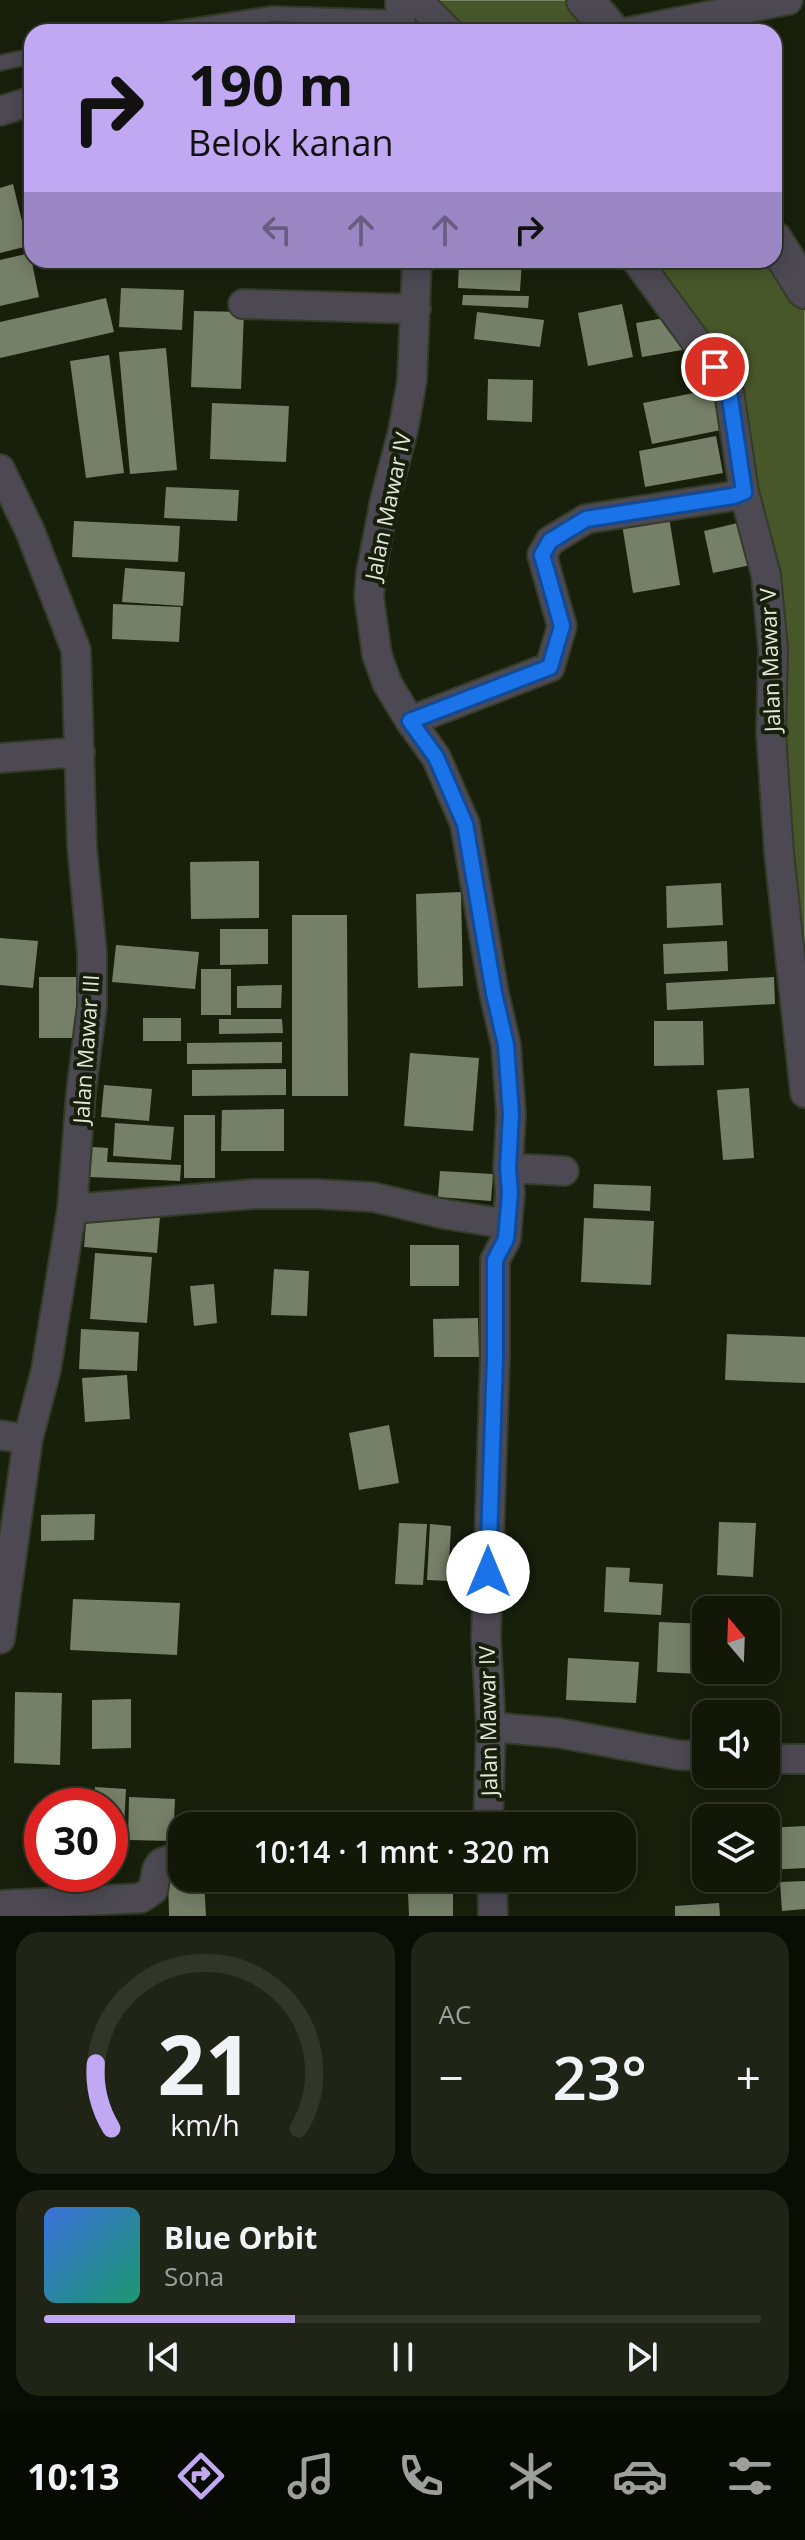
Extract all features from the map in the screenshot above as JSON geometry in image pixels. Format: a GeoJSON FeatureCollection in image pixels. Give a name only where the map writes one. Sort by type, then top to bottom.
{"type":"FeatureCollection","features":[{"type":"Feature","properties":{"kind":"street"},"geometry":{"type":"LineString","coordinates":[[585,0],[605,24]]}},
{"type":"Feature","properties":{"kind":"street"},"geometry":{"type":"LineString","coordinates":[[668,24],[788,0]]}},
{"type":"Feature","properties":{"kind":"street"},"geometry":{"type":"LineString","coordinates":[[404,12],[431,24]]}},
{"type":"Feature","properties":{"kind":"street"},"geometry":{"type":"LineString","coordinates":[[0,111],[24,104]]}},
{"type":"Feature","properties":{"kind":"street"},"geometry":{"type":"LineString","coordinates":[[782,253],[805,290]]}},
{"type":"Feature","properties":{"kind":"street","name":"Jalan Mawar IV"},"geometry":{"type":"LineString","coordinates":[[417,268],[408,405],[386,495],[369,597],[377,655],[387,683],[436,757],[465,824],[506,1045],[511,1114],[510,1193],[506,1239],[495,1260],[486,1637],[491,1727],[488,1812]]}},
{"type":"Feature","properties":{"kind":"street","name":"Jalan Mawar V"},"geometry":{"type":"LineString","coordinates":[[642,268],[728,385],[744,492],[767,589],[773,649],[771,734],[779,853],[805,1093]]}},
{"type":"Feature","properties":{"kind":"street"},"geometry":{"type":"LineString","coordinates":[[243,304],[416,309]]}},
{"type":"Feature","properties":{"kind":"street","name":"Jalan Mawar III"},"geometry":{"type":"LineString","coordinates":[[0,469],[30,531],[76,650],[82,847],[92,953],[92,1006],[81,1092],[72,1209],[46,1370],[28,1439],[0,1639]]}},
{"type":"Feature","properties":{"kind":"street"},"geometry":{"type":"LineString","coordinates":[[410,721],[550,667],[562,626],[542,555],[550,541],[586,519],[744,492]]}},
{"type":"Feature","properties":{"kind":"street"},"geometry":{"type":"LineString","coordinates":[[0,758],[80,752]]}},
{"type":"Feature","properties":{"kind":"street"},"geometry":{"type":"LineString","coordinates":[[508,1168],[564,1171]]}},
{"type":"Feature","properties":{"kind":"street"},"geometry":{"type":"LineString","coordinates":[[72,1209],[254,1194],[316,1194],[373,1197],[444,1214],[507,1224]]}},
{"type":"Feature","properties":{"kind":"street"},"geometry":{"type":"LineString","coordinates":[[0,1435],[28,1439]]}},
{"type":"Feature","properties":{"kind":"street"},"geometry":{"type":"LineString","coordinates":[[491,1727],[559,1733],[692,1756]]}},
{"type":"Feature","properties":{"kind":"street"},"geometry":{"type":"LineString","coordinates":[[780,1759],[805,1759]]}},
{"type":"Feature","properties":{"kind":"street"},"geometry":{"type":"LineString","coordinates":[[0,1905],[141,1898],[153,1890],[158,1864],[168,1860]]}},
{"type":"Feature","properties":{"kind":"street"},"geometry":{"type":"LineString","coordinates":[[492,1892],[493,1916]]}},
{"type":"Feature","properties":{"kind":"lane"},"geometry":{"type":"LineString","coordinates":[[207,24],[272,14],[404,12]]}},
{"type":"Feature","properties":{"kind":"lane"},"geometry":{"type":"LineString","coordinates":[[0,63],[24,58]]}},
{"type":"Feature","properties":{"kind":"shaded area"},"geometry":{"type":"Polygon","coordinates":[[[417,0],[586,0],[606,24],[441,24],[417,0]]]}},
{"type":"Feature","properties":{"kind":"shaded area"},"geometry":{"type":"Polygon","coordinates":[[[642,268],[782,268],[805,290],[805,1093],[773,649],[728,385],[642,268]]]}},
{"type":"Feature","properties":{"kind":"building"},"geometry":{"type":"Polygon","coordinates":[[[13,184],[24,229],[24,247],[0,253],[0,188],[13,184]]]}},
{"type":"Feature","properties":{"kind":"building"},"geometry":{"type":"Polygon","coordinates":[[[24,254],[24,268],[33,268],[39,297],[0,306],[0,260],[24,254]]]}},
{"type":"Feature","properties":{"kind":"building"},"geometry":{"type":"Polygon","coordinates":[[[459,268],[521,268],[520,291],[458,288],[459,268]]]}},
{"type":"Feature","properties":{"kind":"building"},"geometry":{"type":"Polygon","coordinates":[[[121,288],[184,290],[182,330],[119,327],[121,288]]]}},
{"type":"Feature","properties":{"kind":"building"},"geometry":{"type":"Polygon","coordinates":[[[463,295],[529,296],[528,308],[462,305],[463,295]]]}},
{"type":"Feature","properties":{"kind":"building"},"geometry":{"type":"Polygon","coordinates":[[[106,298],[114,332],[0,358],[0,322],[106,298]]]}},
{"type":"Feature","properties":{"kind":"building"},"geometry":{"type":"Polygon","coordinates":[[[622,304],[633,357],[588,366],[578,313],[622,304]]]}},
{"type":"Feature","properties":{"kind":"building"},"geometry":{"type":"Polygon","coordinates":[[[194,311],[244,312],[241,389],[191,387],[194,311]]]}},
{"type":"Feature","properties":{"kind":"building"},"geometry":{"type":"Polygon","coordinates":[[[477,312],[544,320],[540,347],[474,339],[477,312]]]}},
{"type":"Feature","properties":{"kind":"building"},"geometry":{"type":"Polygon","coordinates":[[[676,316],[682,350],[642,357],[636,323],[676,316]]]}},
{"type":"Feature","properties":{"kind":"building"},"geometry":{"type":"Polygon","coordinates":[[[166,348],[177,470],[130,474],[119,352],[166,348]]]}},
{"type":"Feature","properties":{"kind":"building"},"geometry":{"type":"Polygon","coordinates":[[[109,355],[124,473],[86,478],[70,361],[109,355]]]}},
{"type":"Feature","properties":{"kind":"building"},"geometry":{"type":"Polygon","coordinates":[[[488,379],[533,380],[532,422],[487,420],[488,379]]]}},
{"type":"Feature","properties":{"kind":"building"},"geometry":{"type":"Polygon","coordinates":[[[714,389],[721,430],[652,444],[643,403],[714,389]]]}},
{"type":"Feature","properties":{"kind":"building"},"geometry":{"type":"Polygon","coordinates":[[[212,403],[289,406],[286,462],[210,459],[212,403]]]}},
{"type":"Feature","properties":{"kind":"building"},"geometry":{"type":"Polygon","coordinates":[[[716,436],[723,473],[645,487],[639,451],[716,436]]]}},
{"type":"Feature","properties":{"kind":"building"},"geometry":{"type":"Polygon","coordinates":[[[166,487],[239,490],[237,521],[164,518],[166,487]]]}},
{"type":"Feature","properties":{"kind":"building"},"geometry":{"type":"Polygon","coordinates":[[[669,517],[680,585],[633,593],[622,524],[669,517]]]}},
{"type":"Feature","properties":{"kind":"building"},"geometry":{"type":"Polygon","coordinates":[[[750,520],[760,563],[713,573],[704,531],[750,520]]]}},
{"type":"Feature","properties":{"kind":"building"},"geometry":{"type":"Polygon","coordinates":[[[74,521],[180,526],[178,562],[72,557],[74,521]]]}},
{"type":"Feature","properties":{"kind":"building"},"geometry":{"type":"Polygon","coordinates":[[[125,568],[185,572],[183,606],[122,602],[125,568]]]}},
{"type":"Feature","properties":{"kind":"building"},"geometry":{"type":"Polygon","coordinates":[[[113,604],[181,607],[179,642],[112,639],[113,604]]]}},
{"type":"Feature","properties":{"kind":"building"},"geometry":{"type":"Polygon","coordinates":[[[259,861],[259,918],[191,919],[190,862],[259,861]]]}},
{"type":"Feature","properties":{"kind":"building"},"geometry":{"type":"Polygon","coordinates":[[[721,883],[723,925],[667,928],[666,886],[721,883]]]}},
{"type":"Feature","properties":{"kind":"building"},"geometry":{"type":"Polygon","coordinates":[[[461,892],[463,986],[418,988],[416,894],[461,892]]]}},
{"type":"Feature","properties":{"kind":"building"},"geometry":{"type":"Polygon","coordinates":[[[292,915],[347,915],[348,1096],[292,1096],[292,915]]]}},
{"type":"Feature","properties":{"kind":"building"},"geometry":{"type":"Polygon","coordinates":[[[220,929],[268,929],[268,964],[220,965],[220,929]]]}},
{"type":"Feature","properties":{"kind":"building"},"geometry":{"type":"Polygon","coordinates":[[[0,938],[38,941],[33,988],[0,985],[0,938]]]}},
{"type":"Feature","properties":{"kind":"building"},"geometry":{"type":"Polygon","coordinates":[[[727,941],[728,971],[664,974],[663,944],[727,941]]]}},
{"type":"Feature","properties":{"kind":"building"},"geometry":{"type":"Polygon","coordinates":[[[116,945],[199,952],[195,989],[112,982],[116,945]]]}},
{"type":"Feature","properties":{"kind":"building"},"geometry":{"type":"Polygon","coordinates":[[[201,969],[231,969],[231,1015],[201,1015],[201,969]]]}},
{"type":"Feature","properties":{"kind":"building"},"geometry":{"type":"Polygon","coordinates":[[[39,977],[82,977],[82,1038],[39,1038],[39,977]]]}},
{"type":"Feature","properties":{"kind":"building"},"geometry":{"type":"Polygon","coordinates":[[[774,977],[775,1004],[667,1010],[666,983],[774,977]]]}},
{"type":"Feature","properties":{"kind":"building"},"geometry":{"type":"Polygon","coordinates":[[[282,985],[281,1008],[237,1008],[237,986],[282,985]]]}},
{"type":"Feature","properties":{"kind":"building"},"geometry":{"type":"Polygon","coordinates":[[[143,1018],[181,1018],[181,1041],[143,1041],[143,1018]]]}},
{"type":"Feature","properties":{"kind":"building"},"geometry":{"type":"Polygon","coordinates":[[[219,1019],[282,1019],[283,1033],[219,1034],[219,1019]]]}},
{"type":"Feature","properties":{"kind":"building"},"geometry":{"type":"Polygon","coordinates":[[[654,1021],[703,1021],[704,1065],[654,1066],[654,1021]]]}},
{"type":"Feature","properties":{"kind":"building"},"geometry":{"type":"Polygon","coordinates":[[[282,1042],[282,1063],[187,1064],[187,1043],[282,1042]]]}},
{"type":"Feature","properties":{"kind":"building"},"geometry":{"type":"Polygon","coordinates":[[[410,1053],[479,1058],[473,1131],[404,1126],[410,1053]]]}},
{"type":"Feature","properties":{"kind":"building"},"geometry":{"type":"Polygon","coordinates":[[[286,1069],[286,1095],[192,1096],[192,1070],[286,1069]]]}},
{"type":"Feature","properties":{"kind":"building"},"geometry":{"type":"Polygon","coordinates":[[[104,1085],[152,1089],[149,1121],[101,1117],[104,1085]]]}},
{"type":"Feature","properties":{"kind":"building"},"geometry":{"type":"Polygon","coordinates":[[[749,1088],[754,1158],[723,1160],[717,1090],[749,1088]]]}},
{"type":"Feature","properties":{"kind":"building"},"geometry":{"type":"Polygon","coordinates":[[[284,1109],[284,1151],[221,1151],[222,1110],[284,1109]]]}},
{"type":"Feature","properties":{"kind":"building"},"geometry":{"type":"Polygon","coordinates":[[[184,1115],[215,1115],[215,1178],[184,1178],[184,1115]]]}},
{"type":"Feature","properties":{"kind":"building"},"geometry":{"type":"Polygon","coordinates":[[[115,1123],[174,1127],[171,1160],[113,1156],[115,1123]]]}},
{"type":"Feature","properties":{"kind":"building"},"geometry":{"type":"Polygon","coordinates":[[[92,1147],[108,1148],[107,1162],[181,1165],[180,1181],[90,1177],[92,1147]]]}},
{"type":"Feature","properties":{"kind":"building"},"geometry":{"type":"Polygon","coordinates":[[[440,1171],[493,1174],[491,1201],[438,1197],[440,1171]]]}},
{"type":"Feature","properties":{"kind":"building"},"geometry":{"type":"Polygon","coordinates":[[[594,1184],[651,1186],[650,1211],[593,1208],[594,1184]]]}},
{"type":"Feature","properties":{"kind":"building"},"geometry":{"type":"Polygon","coordinates":[[[87,1211],[160,1216],[157,1253],[84,1247],[87,1211]]]}},
{"type":"Feature","properties":{"kind":"building"},"geometry":{"type":"Polygon","coordinates":[[[584,1218],[654,1221],[651,1285],[581,1282],[584,1218]]]}},
{"type":"Feature","properties":{"kind":"building"},"geometry":{"type":"Polygon","coordinates":[[[410,1245],[459,1245],[459,1286],[410,1286],[410,1245]]]}},
{"type":"Feature","properties":{"kind":"building"},"geometry":{"type":"Polygon","coordinates":[[[95,1253],[152,1257],[147,1323],[90,1319],[95,1253]]]}},
{"type":"Feature","properties":{"kind":"building"},"geometry":{"type":"Polygon","coordinates":[[[274,1269],[309,1271],[307,1316],[271,1315],[274,1269]]]}},
{"type":"Feature","properties":{"kind":"building"},"geometry":{"type":"Polygon","coordinates":[[[214,1284],[217,1323],[194,1326],[190,1286],[214,1284]]]}},
{"type":"Feature","properties":{"kind":"building"},"geometry":{"type":"Polygon","coordinates":[[[478,1318],[479,1357],[434,1357],[433,1319],[478,1318]]]}},
{"type":"Feature","properties":{"kind":"building"},"geometry":{"type":"Polygon","coordinates":[[[81,1329],[139,1332],[137,1371],[79,1369],[81,1329]]]}},
{"type":"Feature","properties":{"kind":"building"},"geometry":{"type":"Polygon","coordinates":[[[727,1334],[805,1337],[805,1383],[725,1380],[727,1334]]]}},
{"type":"Feature","properties":{"kind":"building"},"geometry":{"type":"Polygon","coordinates":[[[127,1375],[130,1419],[85,1422],[82,1378],[127,1375]]]}},
{"type":"Feature","properties":{"kind":"building"},"geometry":{"type":"Polygon","coordinates":[[[389,1425],[399,1483],[359,1490],[349,1433],[389,1425]]]}},
{"type":"Feature","properties":{"kind":"building"},"geometry":{"type":"Polygon","coordinates":[[[95,1514],[94,1540],[41,1541],[41,1515],[95,1514]]]}},
{"type":"Feature","properties":{"kind":"building"},"geometry":{"type":"Polygon","coordinates":[[[719,1522],[756,1523],[753,1577],[717,1575],[719,1522]]]}},
{"type":"Feature","properties":{"kind":"building"},"geometry":{"type":"Polygon","coordinates":[[[399,1523],[427,1524],[423,1585],[395,1584],[399,1523]]]}},
{"type":"Feature","properties":{"kind":"building"},"geometry":{"type":"Polygon","coordinates":[[[430,1524],[451,1526],[448,1581],[427,1580],[430,1524]]]}},
{"type":"Feature","properties":{"kind":"building"},"geometry":{"type":"Polygon","coordinates":[[[606,1567],[630,1568],[629,1582],[663,1584],[661,1615],[604,1612],[606,1567]]]}},
{"type":"Feature","properties":{"kind":"building"},"geometry":{"type":"Polygon","coordinates":[[[73,1599],[180,1603],[177,1655],[70,1650],[73,1599]]]}},
{"type":"Feature","properties":{"kind":"building"},"geometry":{"type":"Polygon","coordinates":[[[659,1622],[692,1623],[692,1674],[657,1672],[659,1622]]]}},
{"type":"Feature","properties":{"kind":"building"},"geometry":{"type":"Polygon","coordinates":[[[568,1658],[639,1662],[636,1703],[566,1700],[568,1658]]]}},
{"type":"Feature","properties":{"kind":"building"},"geometry":{"type":"Polygon","coordinates":[[[15,1692],[62,1693],[60,1765],[14,1763],[15,1692]]]}},
{"type":"Feature","properties":{"kind":"building"},"geometry":{"type":"Polygon","coordinates":[[[131,1699],[131,1748],[92,1749],[92,1700],[131,1699]]]}},
{"type":"Feature","properties":{"kind":"building"},"geometry":{"type":"Polygon","coordinates":[[[129,1797],[175,1799],[174,1812],[168,1812],[168,1841],[128,1840],[129,1797]]]}},
{"type":"Feature","properties":{"kind":"building"},"geometry":{"type":"Polygon","coordinates":[[[805,1826],[805,1868],[780,1869],[780,1827],[805,1826]]]}},
{"type":"Feature","properties":{"kind":"building"},"geometry":{"type":"Polygon","coordinates":[[[805,1881],[805,1909],[782,1911],[780,1882],[805,1881]]]}},
{"type":"Feature","properties":{"kind":"building"},"geometry":{"type":"Polygon","coordinates":[[[168,1892],[205,1892],[206,1916],[169,1916],[168,1892]]]}},
{"type":"Feature","properties":{"kind":"building"},"geometry":{"type":"Polygon","coordinates":[[[453,1892],[453,1916],[409,1916],[408,1893],[453,1892]]]}},
{"type":"Feature","properties":{"kind":"building"},"geometry":{"type":"Polygon","coordinates":[[[719,1903],[720,1916],[675,1916],[675,1906],[719,1903]]]}},
{"type":"Feature","properties":{"kind":"route"},"geometry":{"type":"LineString","coordinates":[[488,1572],[495,1260],[506,1239],[510,1193],[511,1114],[506,1045],[465,824],[436,757],[410,721],[550,667],[562,626],[542,555],[550,541],[586,519],[744,492],[728,385],[715,367]]}}]}
